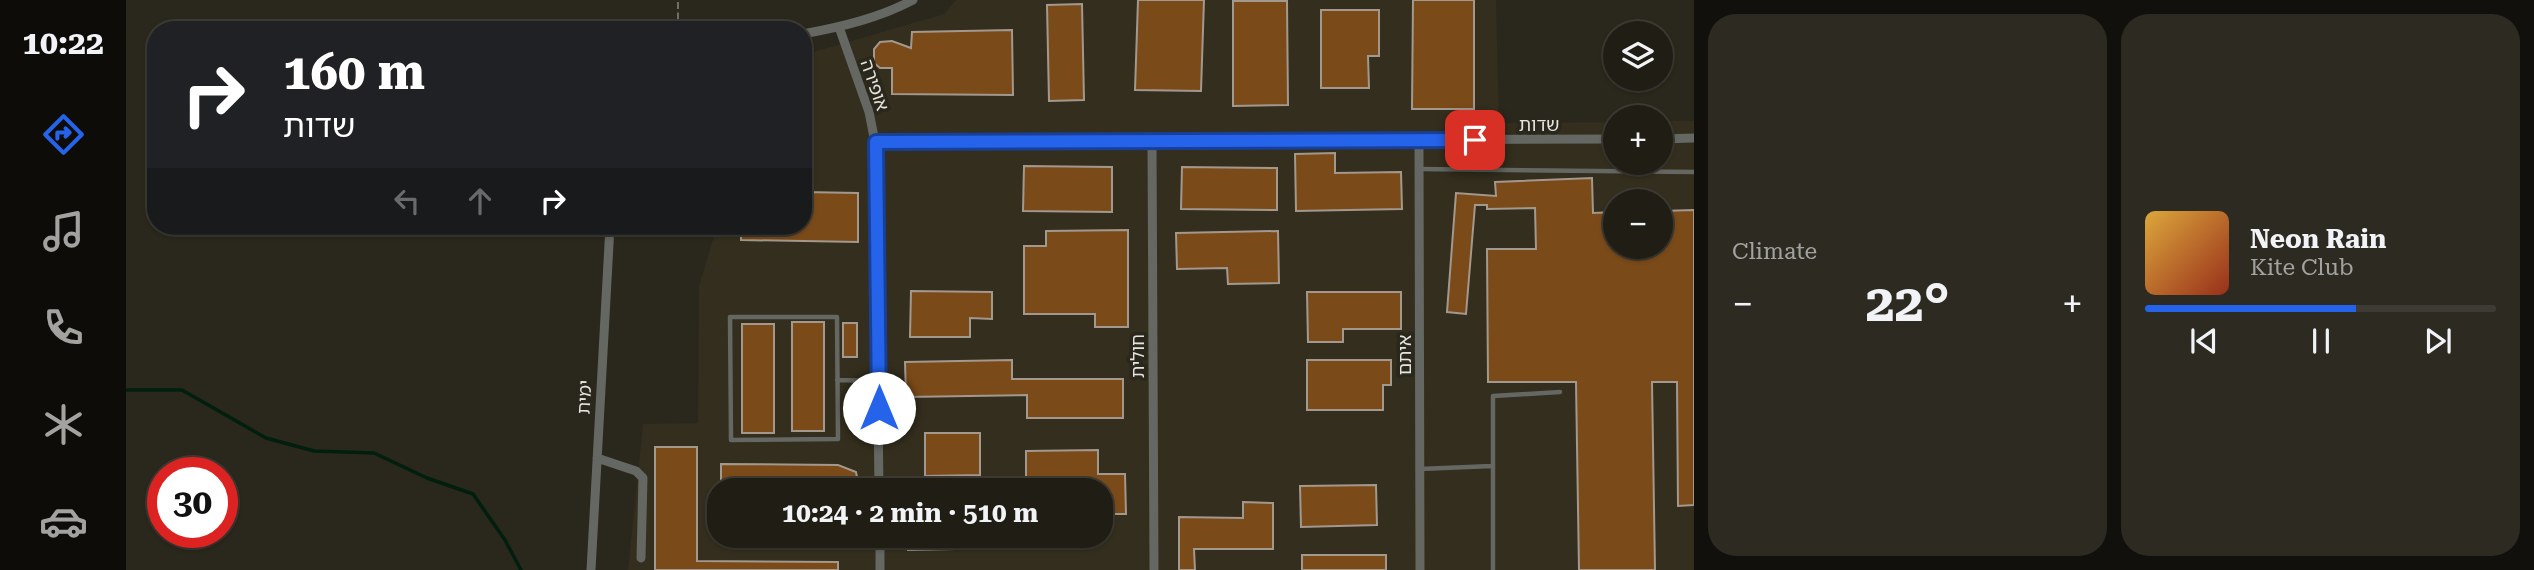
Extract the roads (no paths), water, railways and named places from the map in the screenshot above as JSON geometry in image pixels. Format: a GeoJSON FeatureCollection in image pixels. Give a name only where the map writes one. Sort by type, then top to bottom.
{"type":"FeatureCollection","features":[{"type":"Feature","properties":{"kind":"street"},"geometry":{"type":"LineString","coordinates":[[812,32],[892,11],[913,0]]}},
{"type":"Feature","properties":{"kind":"street","name":"אופירה"},"geometry":{"type":"LineString","coordinates":[[839,27],[869,112],[876,142],[879,478]]}},
{"type":"Feature","properties":{"kind":"street"},"geometry":{"type":"LineString","coordinates":[[1673,139],[1694,138]]}},
{"type":"Feature","properties":{"kind":"street","name":"שדות"},"geometry":{"type":"LineString","coordinates":[[876,142],[1603,139]]}},
{"type":"Feature","properties":{"kind":"street","name":"איתם"},"geometry":{"type":"LineString","coordinates":[[1419,140],[1420,570]]}},
{"type":"Feature","properties":{"kind":"street","name":"חולית"},"geometry":{"type":"LineString","coordinates":[[1152,141],[1154,570]]}},
{"type":"Feature","properties":{"kind":"street","name":"ימית"},"geometry":{"type":"LineString","coordinates":[[591,570],[609,235]]}},
{"type":"Feature","properties":{"kind":"street"},"geometry":{"type":"LineString","coordinates":[[597,458],[636,471],[643,478],[641,558]]}},
{"type":"Feature","properties":{"kind":"street"},"geometry":{"type":"LineString","coordinates":[[880,548],[880,570]]}},
{"type":"Feature","properties":{"kind":"lane"},"geometry":{"type":"LineString","coordinates":[[1419,169],[1694,172]]}},
{"type":"Feature","properties":{"kind":"lane"},"geometry":{"type":"LineString","coordinates":[[730,317],[837,317],[837,380],[838,439],[731,440],[730,317]]}},
{"type":"Feature","properties":{"kind":"lane"},"geometry":{"type":"LineString","coordinates":[[837,380],[878,381]]}},
{"type":"Feature","properties":{"kind":"lane"},"geometry":{"type":"LineString","coordinates":[[1493,570],[1493,396],[1560,392]]}},
{"type":"Feature","properties":{"kind":"lane"},"geometry":{"type":"LineString","coordinates":[[1419,469],[1492,466]]}},
{"type":"Feature","properties":{"kind":"waterway"},"geometry":{"type":"LineString","coordinates":[[126,390],[182,390],[266,438],[314,451],[374,453],[427,478],[473,494],[505,540],[521,570]]}}]}
